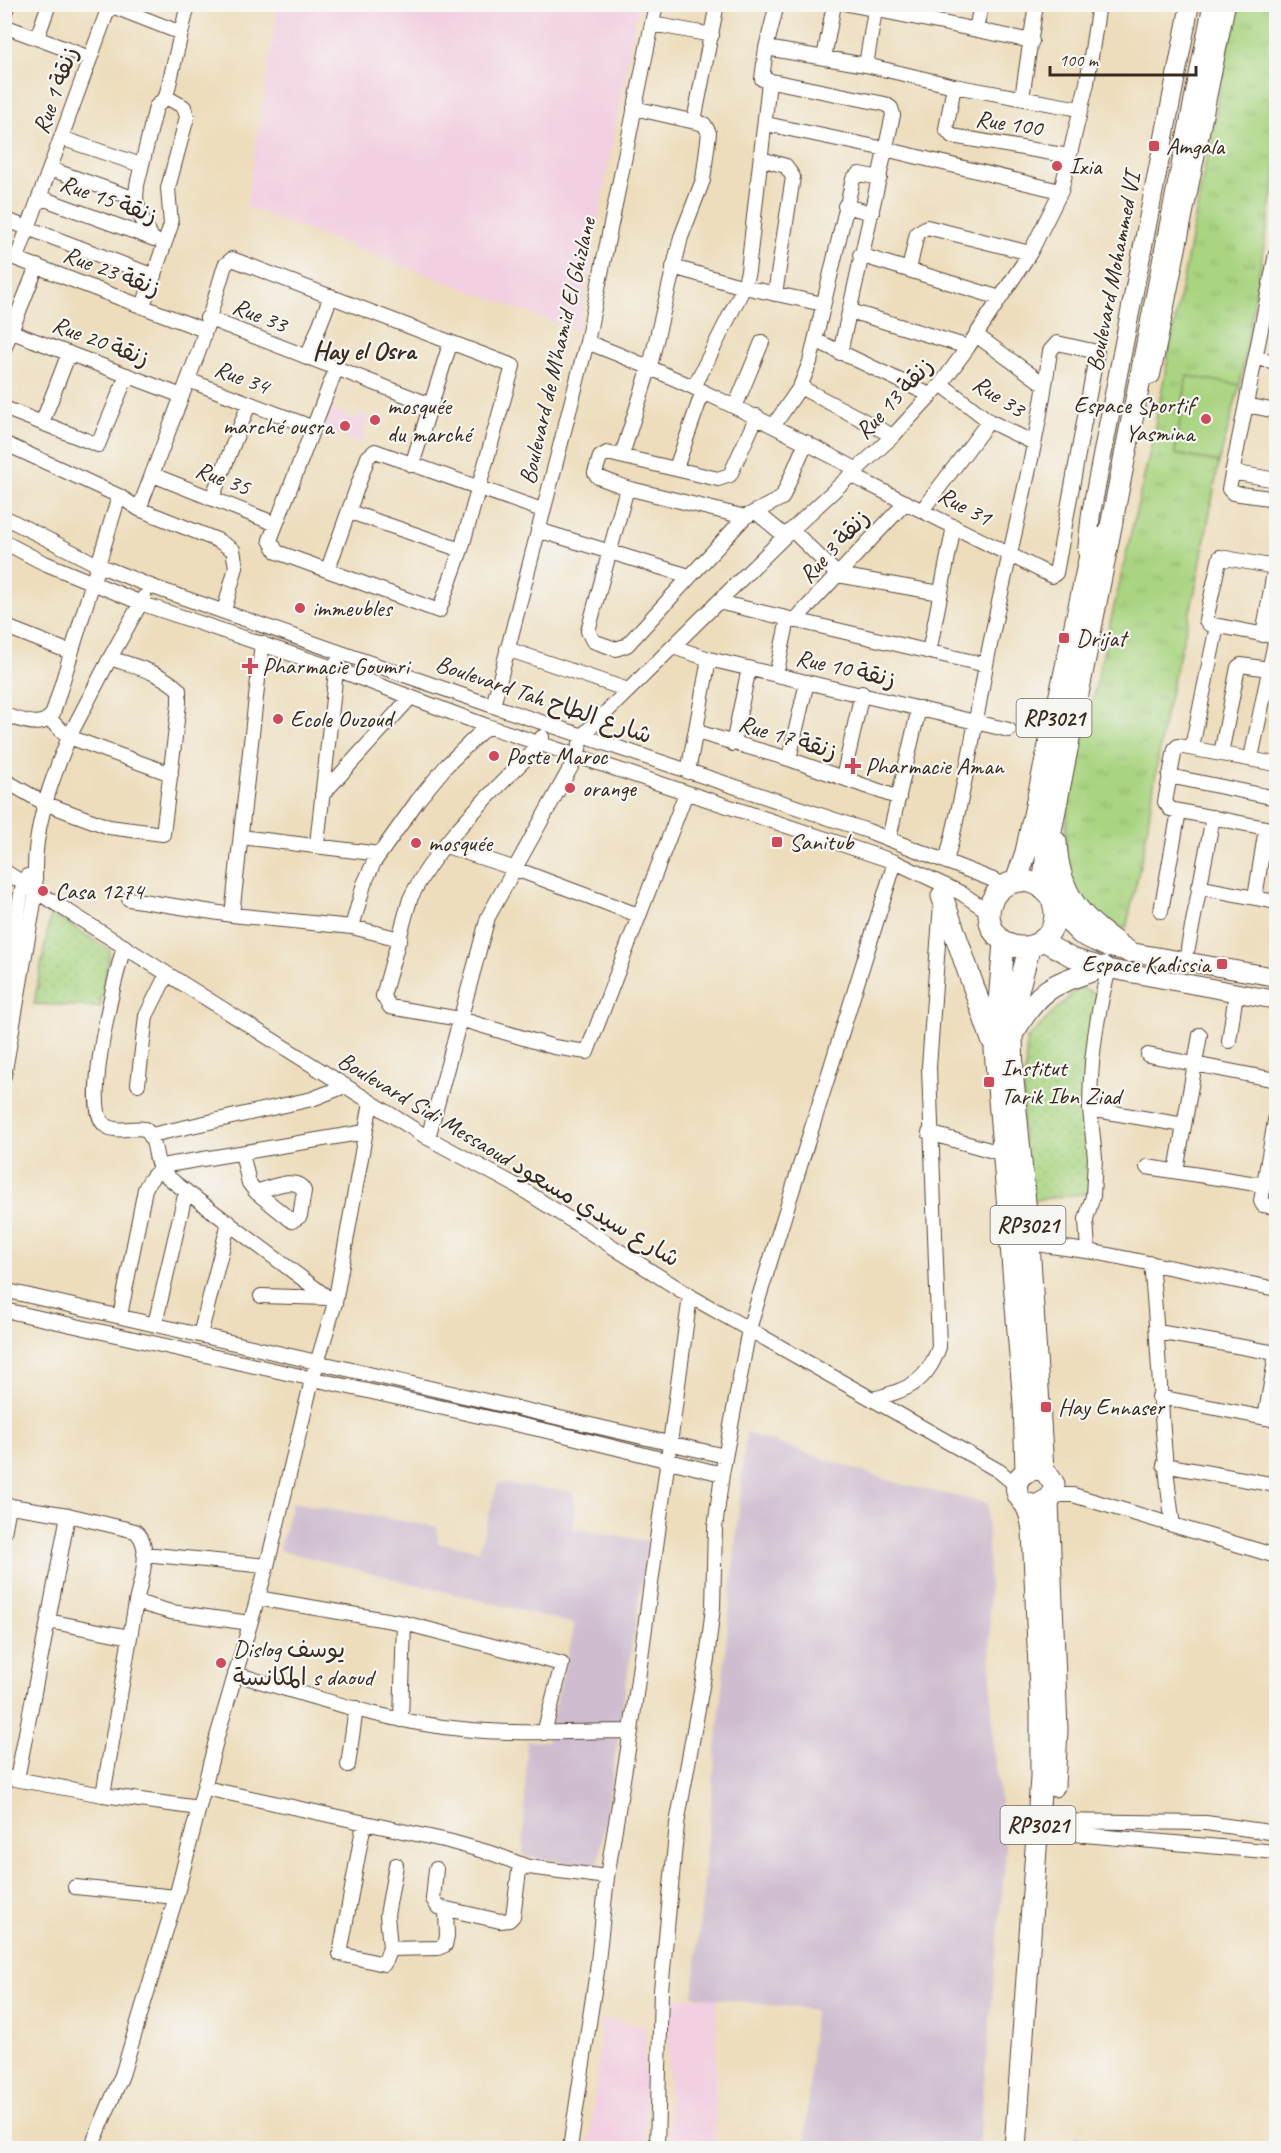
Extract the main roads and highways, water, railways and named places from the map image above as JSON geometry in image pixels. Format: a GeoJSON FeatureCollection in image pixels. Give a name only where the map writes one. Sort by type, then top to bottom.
{"type":"FeatureCollection","features":[{"type":"Feature","properties":{"kind":"highway","name":"RP3021"},"geometry":{"type":"LineString","coordinates":[[1043,889],[1047,851],[1185,128],[1203,4]]}},
{"type":"Feature","properties":{"kind":"highway","name":"RP3021"},"geometry":{"type":"LineString","coordinates":[[1015,2148],[1041,1778],[1041,1713],[1032,1520],[1040,1487],[1024,1404],[995,1050],[1004,942],[992,929],[989,912],[996,894],[1022,872],[1214,4]]}},
{"type":"Feature","properties":{"kind":"highway"},"geometry":{"type":"LineString","coordinates":[[1055,814],[1058,866],[1069,896],[1088,922],[1129,952]]}},
{"type":"Feature","properties":{"kind":"highway"},"geometry":{"type":"LineString","coordinates":[[1011,883],[1033,883],[1043,889],[1049,895],[1055,910]]}},
{"type":"Feature","properties":{"kind":"highway"},"geometry":{"type":"LineString","coordinates":[[943,890],[995,1050]]}},
{"type":"Feature","properties":{"kind":"highway","name":"RP3021"},"geometry":{"type":"LineString","coordinates":[[1030,2148],[1057,1730],[1040,1487],[1029,1243],[1013,1080],[1012,1035],[1014,1005],[1036,944],[1053,926],[1055,910]]}},
{"type":"Feature","properties":{"kind":"highway"},"geometry":{"type":"LineString","coordinates":[[1004,942],[1021,947],[1036,944]]}},
{"type":"Feature","properties":{"kind":"highway"},"geometry":{"type":"LineString","coordinates":[[1012,1035],[1032,1002],[1047,989],[1106,968]]}},
{"type":"Feature","properties":{"kind":"main road","name":"Boulevard Mohammed VI"},"geometry":{"type":"LineString","coordinates":[[1084,585],[1091,513],[1190,4]]}},
{"type":"Feature","properties":{"kind":"main road"},"geometry":{"type":"LineString","coordinates":[[1120,477],[1133,453],[1140,425],[1226,4]]}},
{"type":"Feature","properties":{"kind":"main road"},"geometry":{"type":"LineString","coordinates":[[1055,910],[1088,940],[1129,952],[1276,977]]}},
{"type":"Feature","properties":{"kind":"main road"},"geometry":{"type":"LineString","coordinates":[[1036,944],[1106,968],[1276,1000]]}},
{"type":"Feature","properties":{"kind":"place","name":"Amgala"},"geometry":{"type":"Point","coordinates":[1154,146]}},
{"type":"Feature","properties":{"kind":"place","name":"Ixia"},"geometry":{"type":"Point","coordinates":[1057,166]}},
{"type":"Feature","properties":{"kind":"place","name":"Espace Sportif Yasmina"},"geometry":{"type":"Point","coordinates":[1206,419]}},
{"type":"Feature","properties":{"kind":"place","name":"mosquée du marché"},"geometry":{"type":"Point","coordinates":[375,420]}},
{"type":"Feature","properties":{"kind":"place","name":"marché ousra"},"geometry":{"type":"Point","coordinates":[345,426]}},
{"type":"Feature","properties":{"kind":"place","name":"immeubles"},"geometry":{"type":"Point","coordinates":[300,608]}},
{"type":"Feature","properties":{"kind":"place","name":"Drijat"},"geometry":{"type":"Point","coordinates":[1064,638]}},
{"type":"Feature","properties":{"kind":"place","name":"Pharmacie Goumri"},"geometry":{"type":"Point","coordinates":[250,666]}},
{"type":"Feature","properties":{"kind":"place","name":"Ecole Ouzoud"},"geometry":{"type":"Point","coordinates":[278,719]}},
{"type":"Feature","properties":{"kind":"place","name":"Poste Maroc"},"geometry":{"type":"Point","coordinates":[494,756]}},
{"type":"Feature","properties":{"kind":"place","name":"Pharmacie Aman"},"geometry":{"type":"Point","coordinates":[853,766]}},
{"type":"Feature","properties":{"kind":"place","name":"orange"},"geometry":{"type":"Point","coordinates":[570,788]}},
{"type":"Feature","properties":{"kind":"place","name":"Sanitub"},"geometry":{"type":"Point","coordinates":[777,842]}},
{"type":"Feature","properties":{"kind":"place","name":"mosquée"},"geometry":{"type":"Point","coordinates":[416,843]}},
{"type":"Feature","properties":{"kind":"place","name":"Casa 1274"},"geometry":{"type":"Point","coordinates":[43,891]}},
{"type":"Feature","properties":{"kind":"place","name":"Espace Kadissia"},"geometry":{"type":"Point","coordinates":[1222,964]}},
{"type":"Feature","properties":{"kind":"place","name":"Institut Tarik Ibn Ziad"},"geometry":{"type":"Point","coordinates":[989,1082]}},
{"type":"Feature","properties":{"kind":"place","name":"Hay Ennaser"},"geometry":{"type":"Point","coordinates":[1046,1407]}},
{"type":"Feature","properties":{"kind":"place","name":"Dislog يوسف المكانسة s daoud"},"geometry":{"type":"Point","coordinates":[221,1663]}},
{"type":"Feature","properties":{"kind":"district","name":"Hay el Osra"},"geometry":{"type":"Point","coordinates":[364,350]}}]}
